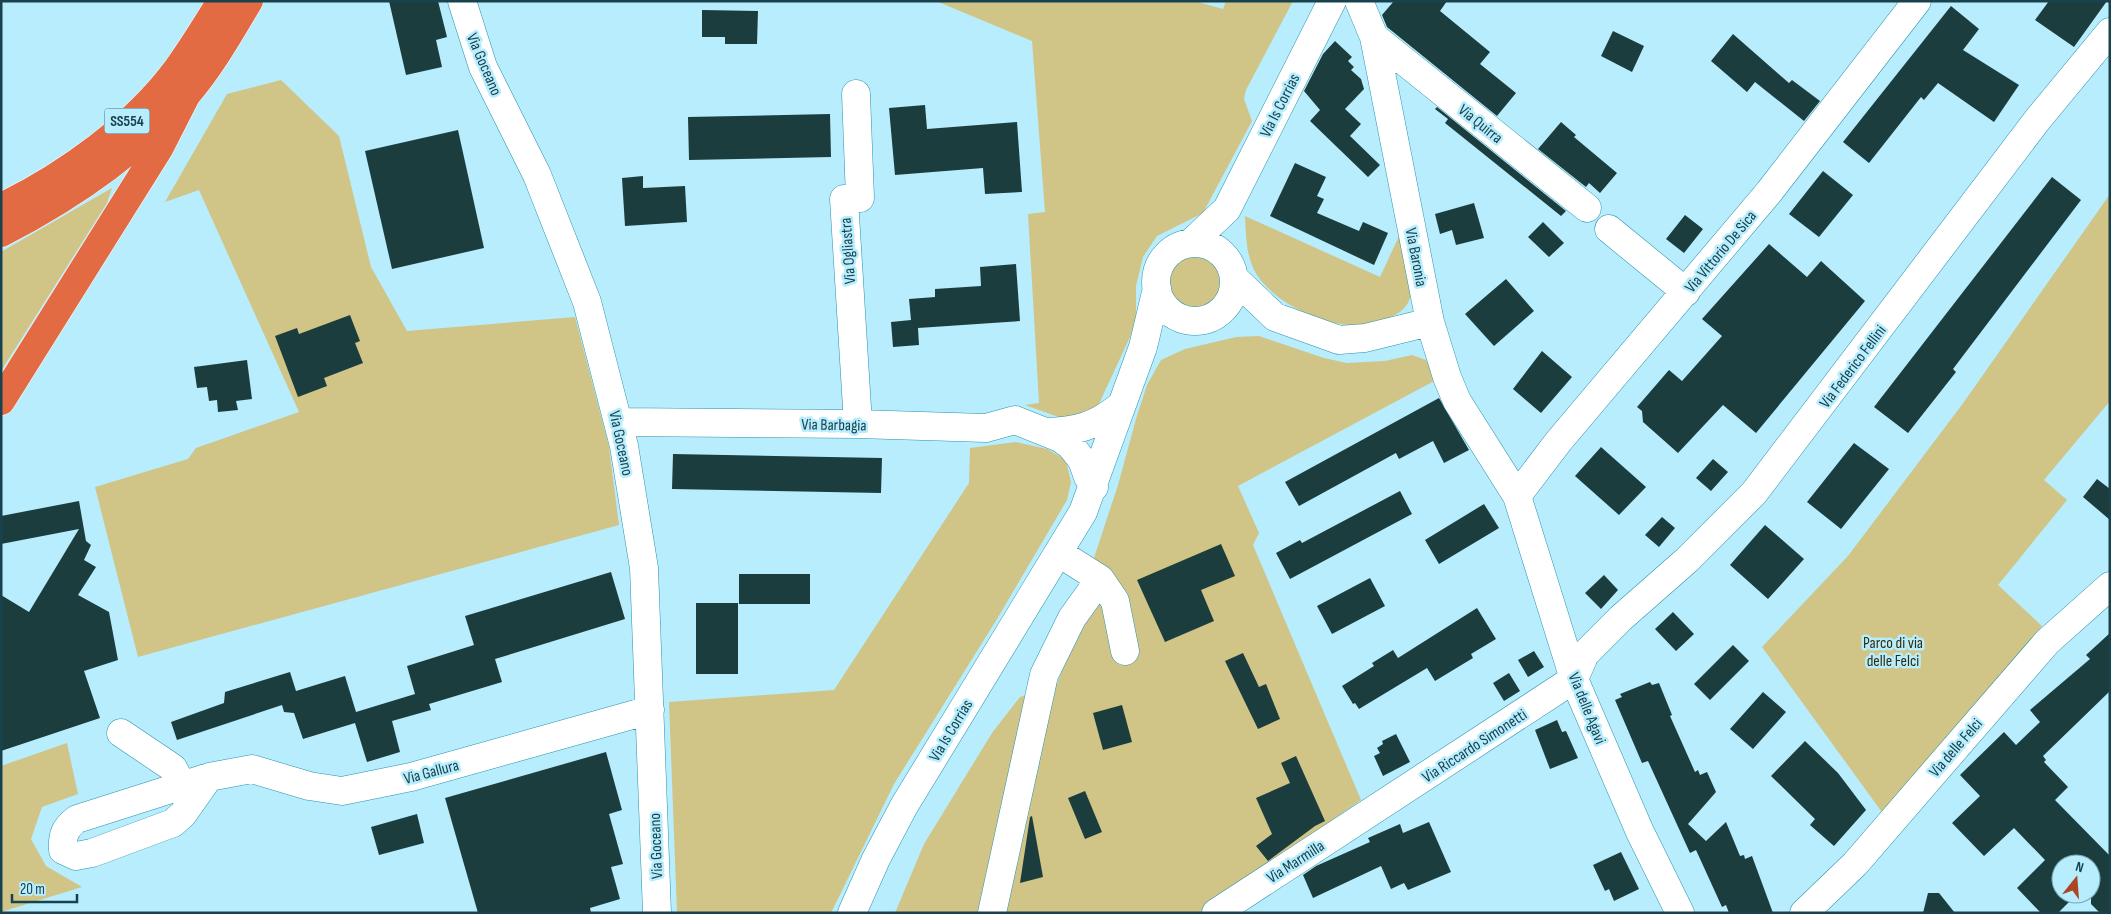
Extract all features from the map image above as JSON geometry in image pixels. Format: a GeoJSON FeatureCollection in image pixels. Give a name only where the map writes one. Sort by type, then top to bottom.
{"type":"FeatureCollection","features":[{"type":"Feature","properties":{"kind":"highway","name":"SS554"},"geometry":{"type":"LineString","coordinates":[[1,206],[52,180],[114,133],[148,102],[177,70],[221,1]]}},
{"type":"Feature","properties":{"kind":"highway","name":"SS554"},"geometry":{"type":"LineString","coordinates":[[1,233],[75,192],[147,135],[188,92],[216,54],[249,1]]}},
{"type":"Feature","properties":{"kind":"highway"},"geometry":{"type":"LineString","coordinates":[[1,401],[160,147],[188,92]]}},
{"type":"Feature","properties":{"kind":"street","name":"Via Goceano"},"geometry":{"type":"LineString","coordinates":[[462,1],[483,67],[538,175],[587,302],[619,422],[644,568],[657,913]]}},
{"type":"Feature","properties":{"kind":"street","name":"Via Is Corrias"},"geometry":{"type":"LineString","coordinates":[[1191,243],[1227,210],[1332,1]]}},
{"type":"Feature","properties":{"kind":"street","name":"Via Baronia"},"geometry":{"type":"LineString","coordinates":[[1359,1],[1374,37],[1430,322],[1457,401],[1517,496]]}},
{"type":"Feature","properties":{"kind":"street","name":"Via Vittorio De Sica"},"geometry":{"type":"LineString","coordinates":[[1517,496],[1558,442],[1769,192],[1917,1]]}},
{"type":"Feature","properties":{"kind":"street","name":"Via Federico Fellini"},"geometry":{"type":"LineString","coordinates":[[1574,680],[1585,654],[1621,618],[1687,560],[1754,493],[2029,130],[2110,32]]}},
{"type":"Feature","properties":{"kind":"street","name":"Via Quirra"},"geometry":{"type":"LineString","coordinates":[[1374,37],[1587,208]]}},
{"type":"Feature","properties":{"kind":"street","name":"Via Ogliastra"},"geometry":{"type":"LineString","coordinates":[[856,94],[860,198],[844,199],[858,424]]}},
{"type":"Feature","properties":{"kind":"street","name":"Via Is Corrias"},"geometry":{"type":"LineString","coordinates":[[1227,210],[1231,270]]}},
{"type":"Feature","properties":{"kind":"street"},"geometry":{"type":"LineString","coordinates":[[1609,229],[1686,292]]}},
{"type":"Feature","properties":{"kind":"street"},"geometry":{"type":"LineString","coordinates":[[1275,317],[1212,247],[1191,243],[1172,251],[1162,261],[1157,274],[1156,288],[1165,306],[1175,315],[1199,319],[1275,317],[1339,340],[1365,338],[1430,322]]}},
{"type":"Feature","properties":{"kind":"street"},"geometry":{"type":"LineString","coordinates":[[1143,347],[1199,319],[1222,311],[1229,301],[1231,270]]}},
{"type":"Feature","properties":{"kind":"street","name":"Via Is Corrias"},"geometry":{"type":"LineString","coordinates":[[852,913],[876,858],[904,806],[1083,512],[1094,487],[1119,407],[1143,347],[1156,288]]}},
{"type":"Feature","properties":{"kind":"street"},"geometry":{"type":"LineString","coordinates":[[1045,432],[1070,431],[1097,424],[1119,407]]}},
{"type":"Feature","properties":{"kind":"street","name":"Via Barbagia"},"geometry":{"type":"LineString","coordinates":[[619,422],[858,424],[986,428],[1015,420],[1060,438],[1071,446],[1082,460],[1094,487]]}},
{"type":"Feature","properties":{"kind":"street","name":"Via delle Agavi"},"geometry":{"type":"LineString","coordinates":[[1517,496],[1574,680],[1640,832],[1679,912]]}},
{"type":"Feature","properties":{"kind":"street"},"geometry":{"type":"LineString","coordinates":[[1058,553],[1100,579],[1115,601],[1125,651]]}},
{"type":"Feature","properties":{"kind":"street"},"geometry":{"type":"LineString","coordinates":[[992,913],[1044,675],[1072,618],[1100,579]]}},
{"type":"Feature","properties":{"kind":"street","name":"Via delle Felci"},"geometry":{"type":"LineString","coordinates":[[1804,913],[1855,864],[2046,642],[2110,586]]}},
{"type":"Feature","properties":{"kind":"street","name":"Via Riccardo Simonetti"},"geometry":{"type":"LineString","coordinates":[[1374,810],[1574,680]]}},
{"type":"Feature","properties":{"kind":"street","name":"Via Gallura"},"geometry":{"type":"LineString","coordinates":[[209,776],[183,814],[173,823],[92,853],[76,856],[63,850],[62,838],[67,826],[78,819],[209,776],[252,769],[309,786],[342,791],[411,777],[650,710]]}},
{"type":"Feature","properties":{"kind":"street"},"geometry":{"type":"LineString","coordinates":[[121,733],[173,768],[182,785]]}},
{"type":"Feature","properties":{"kind":"street","name":"Via Marmilla"},"geometry":{"type":"LineString","coordinates":[[1216,913],[1374,810]]}},
{"type":"Feature","properties":{"kind":"green space"},"geometry":{"type":"Polygon","coordinates":[[[936,1],[1194,1],[1223,9],[1226,1],[1293,1],[1246,90],[1244,99],[1252,121],[1203,213],[1157,236],[1143,257],[1136,286],[1136,317],[1130,337],[1098,406],[1084,417],[1064,419],[1025,405],[1039,403],[1028,214],[1045,212],[1032,41],[936,1]]]}},
{"type":"Feature","properties":{"kind":"green space"},"geometry":{"type":"Polygon","coordinates":[[[281,80],[339,136],[371,267],[407,331],[575,317],[609,447],[619,525],[138,657],[95,487],[188,459],[196,448],[299,412],[199,190],[165,202],[227,94],[281,80]]]}},
{"type":"Feature","properties":{"kind":"green space"},"geometry":{"type":"Polygon","coordinates":[[[112,188],[107,203],[1,371],[1,252],[112,188]]]}},
{"type":"Feature","properties":{"kind":"green space","name":"Parco di via delle Felci"},"geometry":{"type":"Polygon","coordinates":[[[2110,194],[2110,401],[2044,480],[2067,500],[1998,585],[2042,626],[1884,815],[1762,647],[1848,556],[1964,402],[2110,194]]]}},
{"type":"Feature","properties":{"kind":"green space"},"geometry":{"type":"Polygon","coordinates":[[[1245,216],[1380,277],[1400,234],[1411,293],[1408,302],[1400,312],[1393,316],[1372,323],[1357,325],[1323,320],[1297,309],[1274,294],[1253,268],[1246,239],[1245,216]]]}},
{"type":"Feature","properties":{"kind":"green space"},"geometry":{"type":"Polygon","coordinates":[[[1195,254],[1215,262],[1223,282],[1215,302],[1195,310],[1175,302],[1167,282],[1175,262],[1195,254]]]}},
{"type":"Feature","properties":{"kind":"green space"},"geometry":{"type":"Polygon","coordinates":[[[1259,336],[1324,358],[1347,363],[1385,361],[1412,355],[1426,360],[1433,370],[1436,380],[1238,486],[1259,533],[1253,545],[1361,800],[1199,913],[895,913],[924,844],[992,733],[1020,697],[1057,684],[1078,630],[1092,564],[1118,485],[1136,419],[1147,385],[1161,360],[1185,349],[1236,337],[1259,336]]]}},
{"type":"Feature","properties":{"kind":"green space"},"geometry":{"type":"Polygon","coordinates":[[[1016,442],[1047,449],[1066,460],[1071,482],[1067,500],[997,619],[894,784],[831,913],[677,913],[669,702],[834,690],[969,483],[970,448],[1016,442]]]}},
{"type":"Feature","properties":{"kind":"green space"},"geometry":{"type":"Polygon","coordinates":[[[67,743],[78,794],[42,807],[31,839],[46,866],[82,887],[1,912],[1,766],[67,743]]]}},
{"type":"Feature","properties":{"kind":"building"},"geometry":{"type":"Polygon","coordinates":[[[389,1],[438,1],[447,37],[436,40],[442,67],[406,75],[389,1]]]}},
{"type":"Feature","properties":{"kind":"building"},"geometry":{"type":"Polygon","coordinates":[[[1394,1],[1447,1],[1440,11],[1490,52],[1480,64],[1516,93],[1497,116],[1387,27],[1382,15],[1394,1]]]}},
{"type":"Feature","properties":{"kind":"building"},"geometry":{"type":"Polygon","coordinates":[[[2049,1],[2107,1],[2074,47],[2035,20],[2049,1]]]}},
{"type":"Feature","properties":{"kind":"building"},"geometry":{"type":"Polygon","coordinates":[[[1951,6],[1979,29],[1963,50],[2019,85],[1994,122],[1938,83],[1924,100],[1921,97],[1869,163],[1843,142],[1951,6]]]}},
{"type":"Feature","properties":{"kind":"building"},"geometry":{"type":"Polygon","coordinates":[[[702,10],[758,11],[757,44],[725,44],[725,37],[702,37],[702,10]]]}},
{"type":"Feature","properties":{"kind":"building"},"geometry":{"type":"Polygon","coordinates":[[[1613,31],[1644,46],[1632,72],[1601,56],[1613,31]]]}},
{"type":"Feature","properties":{"kind":"building"},"geometry":{"type":"Polygon","coordinates":[[[1733,34],[1789,83],[1792,80],[1820,101],[1804,121],[1755,82],[1747,92],[1711,61],[1733,34]]]}},
{"type":"Feature","properties":{"kind":"building"},"geometry":{"type":"Polygon","coordinates":[[[1335,41],[1352,57],[1348,61],[1354,67],[1351,70],[1361,79],[1364,89],[1345,109],[1361,124],[1350,136],[1380,165],[1368,177],[1310,121],[1320,110],[1304,91],[1323,54],[1335,41]]]}},
{"type":"Feature","properties":{"kind":"building"},"geometry":{"type":"Polygon","coordinates":[[[925,105],[927,129],[1017,122],[1022,192],[985,194],[983,168],[895,175],[889,108],[925,105]]]}},
{"type":"Feature","properties":{"kind":"building"},"geometry":{"type":"Polygon","coordinates":[[[1437,107],[1566,211],[1561,216],[1445,123],[1448,119],[1435,109],[1437,107]]]}},
{"type":"Feature","properties":{"kind":"building"},"geometry":{"type":"Polygon","coordinates":[[[830,114],[831,157],[689,160],[688,117],[830,114]]]}},
{"type":"Feature","properties":{"kind":"building"},"geometry":{"type":"Polygon","coordinates":[[[1561,122],[1576,135],[1574,137],[1617,173],[1600,193],[1589,183],[1586,187],[1538,149],[1561,122]]]}},
{"type":"Feature","properties":{"kind":"building"},"geometry":{"type":"Polygon","coordinates":[[[458,130],[484,248],[392,269],[365,151],[458,130]]]}},
{"type":"Feature","properties":{"kind":"building"},"geometry":{"type":"Polygon","coordinates":[[[1295,163],[1326,177],[1317,196],[1324,199],[1317,213],[1359,231],[1363,222],[1388,233],[1374,265],[1270,216],[1295,163]]]}},
{"type":"Feature","properties":{"kind":"building"},"geometry":{"type":"Polygon","coordinates":[[[1823,171],[1853,195],[1819,237],[1789,214],[1823,171]]]}},
{"type":"Feature","properties":{"kind":"building"},"geometry":{"type":"Polygon","coordinates":[[[643,176],[643,188],[685,186],[687,222],[625,226],[622,178],[643,176]]]}},
{"type":"Feature","properties":{"kind":"building"},"geometry":{"type":"Polygon","coordinates":[[[2052,177],[2081,200],[1953,369],[1956,372],[1908,433],[1874,407],[2052,177]]]}},
{"type":"Feature","properties":{"kind":"building"},"geometry":{"type":"Polygon","coordinates":[[[1474,203],[1484,238],[1456,245],[1452,230],[1440,234],[1435,214],[1474,203]]]}},
{"type":"Feature","properties":{"kind":"building"},"geometry":{"type":"Polygon","coordinates":[[[1685,215],[1703,229],[1684,253],[1666,239],[1685,215]]]}},
{"type":"Feature","properties":{"kind":"building"},"geometry":{"type":"Polygon","coordinates":[[[1543,222],[1564,243],[1549,257],[1528,237],[1543,222]]]}},
{"type":"Feature","properties":{"kind":"building"},"geometry":{"type":"Polygon","coordinates":[[[1769,244],[1807,277],[1821,261],[1865,301],[1756,433],[1723,405],[1678,453],[1643,422],[1642,411],[1637,407],[1669,370],[1682,381],[1722,336],[1702,319],[1769,244]]]}},
{"type":"Feature","properties":{"kind":"building"},"geometry":{"type":"Polygon","coordinates":[[[1016,264],[1020,321],[918,328],[919,345],[893,347],[891,322],[911,320],[909,299],[935,297],[935,289],[981,286],[980,267],[1016,264]]]}},
{"type":"Feature","properties":{"kind":"building"},"geometry":{"type":"Polygon","coordinates":[[[1506,279],[1534,311],[1494,346],[1465,314],[1506,279]]]}},
{"type":"Feature","properties":{"kind":"building"},"geometry":{"type":"Polygon","coordinates":[[[350,315],[360,341],[355,343],[363,363],[324,378],[327,386],[298,397],[275,336],[297,328],[299,334],[350,315]]]}},
{"type":"Feature","properties":{"kind":"building"},"geometry":{"type":"Polygon","coordinates":[[[1542,351],[1572,377],[1541,413],[1513,389],[1542,351]]]}},
{"type":"Feature","properties":{"kind":"building"},"geometry":{"type":"Polygon","coordinates":[[[247,360],[252,399],[236,401],[238,410],[218,412],[217,400],[209,401],[207,387],[197,388],[194,367],[247,360]]]}},
{"type":"Feature","properties":{"kind":"building"},"geometry":{"type":"Polygon","coordinates":[[[1439,398],[1469,450],[1444,463],[1433,441],[1399,459],[1396,453],[1299,506],[1285,482],[1439,398]]]}},
{"type":"Feature","properties":{"kind":"building"},"geometry":{"type":"Polygon","coordinates":[[[1854,443],[1889,469],[1841,529],[1807,502],[1854,443]]]}},
{"type":"Feature","properties":{"kind":"building"},"geometry":{"type":"Polygon","coordinates":[[[1601,447],[1646,487],[1619,515],[1575,476],[1601,447]]]}},
{"type":"Feature","properties":{"kind":"building"},"geometry":{"type":"Polygon","coordinates":[[[673,454],[882,458],[881,493],[672,489],[673,454]]]}},
{"type":"Feature","properties":{"kind":"building"},"geometry":{"type":"Polygon","coordinates":[[[1713,459],[1728,472],[1711,491],[1696,478],[1713,459]]]}},
{"type":"Feature","properties":{"kind":"building"},"geometry":{"type":"Polygon","coordinates":[[[2097,479],[2110,489],[2110,520],[2083,497],[2097,479]]]}},
{"type":"Feature","properties":{"kind":"building"},"geometry":{"type":"Polygon","coordinates":[[[1400,491],[1412,514],[1290,579],[1276,553],[1300,540],[1302,543],[1400,491]]]}},
{"type":"Feature","properties":{"kind":"building"},"geometry":{"type":"Polygon","coordinates":[[[79,501],[86,541],[91,545],[84,560],[96,567],[78,595],[109,612],[118,660],[84,671],[100,718],[1,751],[1,595],[29,612],[79,529],[1,544],[1,516],[79,501]]]}},
{"type":"Feature","properties":{"kind":"building"},"geometry":{"type":"Polygon","coordinates":[[[1484,504],[1499,528],[1439,564],[1425,540],[1484,504]]]}},
{"type":"Feature","properties":{"kind":"building"},"geometry":{"type":"Polygon","coordinates":[[[1662,517],[1675,528],[1659,547],[1645,535],[1662,517]]]}},
{"type":"Feature","properties":{"kind":"building"},"geometry":{"type":"Polygon","coordinates":[[[1765,525],[1804,559],[1768,599],[1730,565],[1765,525]]]}},
{"type":"Feature","properties":{"kind":"building"},"geometry":{"type":"Polygon","coordinates":[[[1221,544],[1235,576],[1201,590],[1214,621],[1165,642],[1137,580],[1221,544]]]}},
{"type":"Feature","properties":{"kind":"building"},"geometry":{"type":"Polygon","coordinates":[[[611,572],[625,619],[495,659],[502,682],[429,704],[431,710],[392,721],[400,752],[367,762],[355,723],[303,739],[294,713],[284,712],[282,705],[177,740],[171,722],[224,703],[225,692],[290,672],[296,691],[345,676],[356,712],[415,694],[407,666],[474,645],[465,616],[611,572]]]}},
{"type":"Feature","properties":{"kind":"building"},"geometry":{"type":"Polygon","coordinates":[[[739,574],[810,574],[810,604],[739,604],[739,574]]]}},
{"type":"Feature","properties":{"kind":"building"},"geometry":{"type":"Polygon","coordinates":[[[1604,575],[1618,590],[1601,609],[1585,593],[1604,575]]]}},
{"type":"Feature","properties":{"kind":"building"},"geometry":{"type":"Polygon","coordinates":[[[1370,578],[1385,606],[1332,634],[1317,606],[1370,578]]]}},
{"type":"Feature","properties":{"kind":"building"},"geometry":{"type":"Polygon","coordinates":[[[696,603],[738,603],[738,674],[696,674],[696,603]]]}},
{"type":"Feature","properties":{"kind":"building"},"geometry":{"type":"Polygon","coordinates":[[[1477,608],[1496,639],[1471,654],[1473,658],[1435,681],[1427,668],[1359,709],[1355,703],[1353,704],[1342,686],[1374,666],[1372,663],[1393,650],[1398,658],[1477,608]]]}},
{"type":"Feature","properties":{"kind":"building"},"geometry":{"type":"Polygon","coordinates":[[[1673,612],[1694,634],[1676,651],[1655,629],[1673,612]]]}},
{"type":"Feature","properties":{"kind":"building"},"geometry":{"type":"Polygon","coordinates":[[[2110,633],[2110,691],[2043,756],[2046,760],[2044,762],[2068,787],[2055,800],[2110,856],[2110,913],[2100,913],[2091,904],[2101,904],[2101,854],[2051,854],[2051,904],[2067,904],[2058,913],[2041,913],[2017,888],[2045,860],[2014,828],[1984,856],[1952,823],[1980,796],[1960,775],[2004,732],[2016,745],[2040,722],[2030,710],[2090,659],[2086,655],[2110,633]]]}},
{"type":"Feature","properties":{"kind":"building"},"geometry":{"type":"Polygon","coordinates":[[[1733,645],[1749,661],[1710,700],[1694,684],[1733,645]]]}},
{"type":"Feature","properties":{"kind":"building"},"geometry":{"type":"Polygon","coordinates":[[[1534,651],[1544,667],[1528,677],[1518,660],[1534,651]]]}},
{"type":"Feature","properties":{"kind":"building"},"geometry":{"type":"Polygon","coordinates":[[[1243,653],[1259,687],[1266,684],[1280,719],[1258,729],[1225,661],[1243,653]]]}},
{"type":"Feature","properties":{"kind":"building"},"geometry":{"type":"Polygon","coordinates":[[[1509,673],[1520,691],[1504,701],[1493,683],[1509,673]]]}},
{"type":"Feature","properties":{"kind":"building"},"geometry":{"type":"Polygon","coordinates":[[[1650,682],[1652,685],[1659,683],[1672,715],[1670,716],[1695,772],[1698,770],[1700,775],[1707,772],[1716,792],[1688,824],[1706,841],[1726,822],[1740,856],[1744,855],[1745,859],[1752,856],[1773,913],[1729,913],[1726,905],[1722,907],[1696,850],[1690,853],[1648,761],[1642,763],[1615,700],[1622,697],[1620,694],[1650,682]]]}},
{"type":"Feature","properties":{"kind":"building"},"geometry":{"type":"Polygon","coordinates":[[[1763,692],[1786,712],[1753,749],[1730,729],[1763,692]]]}},
{"type":"Feature","properties":{"kind":"building"},"geometry":{"type":"Polygon","coordinates":[[[1122,705],[1132,742],[1103,750],[1093,713],[1122,705]]]}},
{"type":"Feature","properties":{"kind":"building"},"geometry":{"type":"Polygon","coordinates":[[[1557,720],[1562,732],[1566,731],[1578,758],[1550,769],[1535,730],[1557,720]]]}},
{"type":"Feature","properties":{"kind":"building"},"geometry":{"type":"Polygon","coordinates":[[[1396,734],[1410,762],[1383,776],[1374,756],[1380,753],[1377,748],[1383,744],[1382,741],[1396,734]]]}},
{"type":"Feature","properties":{"kind":"building"},"geometry":{"type":"Polygon","coordinates":[[[1805,741],[1838,773],[1866,810],[1834,846],[1810,825],[1815,819],[1771,776],[1805,741]]]}},
{"type":"Feature","properties":{"kind":"building"},"geometry":{"type":"Polygon","coordinates":[[[606,752],[622,810],[609,814],[623,864],[611,867],[620,899],[590,908],[591,913],[478,913],[445,798],[606,752]]]}},
{"type":"Feature","properties":{"kind":"building"},"geometry":{"type":"Polygon","coordinates":[[[1296,756],[1325,821],[1315,826],[1268,861],[1256,846],[1272,834],[1256,798],[1290,783],[1281,763],[1296,756]]]}},
{"type":"Feature","properties":{"kind":"building"},"geometry":{"type":"Polygon","coordinates":[[[1085,791],[1102,832],[1085,839],[1068,798],[1085,791]]]}},
{"type":"Feature","properties":{"kind":"building"},"geometry":{"type":"Polygon","coordinates":[[[417,814],[424,843],[379,855],[371,827],[417,814]]]}},
{"type":"Feature","properties":{"kind":"building"},"geometry":{"type":"Polygon","coordinates":[[[1032,816],[1043,877],[1020,883],[1030,817],[1032,816]]]}},
{"type":"Feature","properties":{"kind":"building"},"geometry":{"type":"Polygon","coordinates":[[[1429,822],[1451,872],[1408,890],[1404,883],[1391,889],[1381,866],[1313,898],[1303,875],[1316,866],[1370,842],[1368,838],[1400,824],[1403,833],[1429,822]]]}},
{"type":"Feature","properties":{"kind":"building"},"geometry":{"type":"Polygon","coordinates":[[[1621,852],[1639,889],[1614,901],[1609,889],[1605,891],[1593,865],[1621,852]]]}},
{"type":"Feature","properties":{"kind":"building"},"geometry":{"type":"Polygon","coordinates":[[[1928,893],[1939,893],[1955,913],[1923,913],[1928,893]]]}}]}
